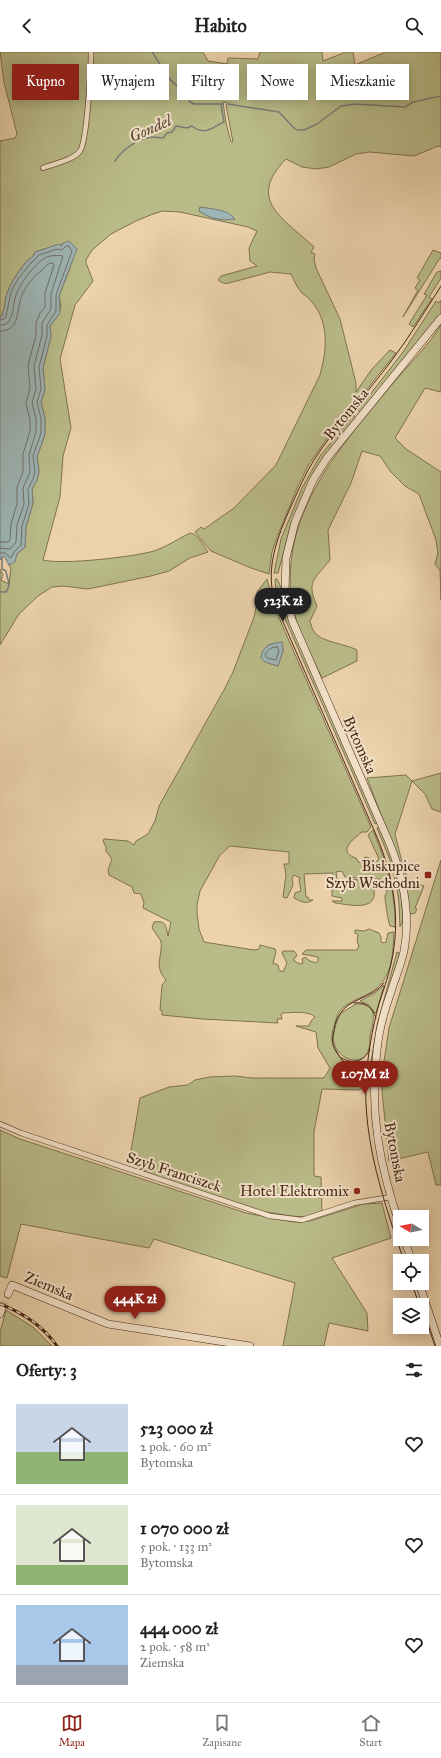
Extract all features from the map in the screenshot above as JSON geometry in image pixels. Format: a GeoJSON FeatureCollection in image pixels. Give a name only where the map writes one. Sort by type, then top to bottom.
{"type":"FeatureCollection","features":[{"type":"Feature","properties":{"kind":"street"},"geometry":{"type":"LineString","coordinates":[[43,168],[72,157],[81,150],[85,128],[91,52]]}},
{"type":"Feature","properties":{"kind":"street","name":"Bytomska"},"geometry":{"type":"LineString","coordinates":[[395,1210],[382,1168],[377,1138],[374,1081],[381,1028],[404,946],[406,923],[404,888],[398,865],[389,842],[292,620],[285,590],[285,568],[291,534],[318,472],[331,453],[441,318]]}},
{"type":"Feature","properties":{"kind":"street","name":"Szyb Franciszek"},"geometry":{"type":"LineString","coordinates":[[0,1124],[28,1136],[270,1216],[302,1220],[354,1204],[391,1197]]}},
{"type":"Feature","properties":{"kind":"street","name":"Ziemska"},"geometry":{"type":"LineString","coordinates":[[8,1294],[12,1285],[108,1324],[250,1346]]}},
{"type":"Feature","properties":{"kind":"street"},"geometry":{"type":"LineString","coordinates":[[421,1290],[440,1346]]}},
{"type":"Feature","properties":{"kind":"green space"},"geometry":{"type":"Polygon","coordinates":[[[0,52],[203,52],[208,61],[227,64],[228,58],[258,59],[260,52],[322,52],[323,61],[346,52],[353,52],[355,64],[316,64],[316,100],[409,100],[409,64],[357,64],[386,52],[441,52],[441,147],[438,146],[414,156],[369,152],[356,154],[329,167],[316,169],[302,167],[286,159],[274,173],[269,186],[269,197],[273,208],[291,227],[314,247],[311,252],[315,254],[314,259],[316,268],[340,319],[356,383],[356,392],[372,369],[390,350],[396,353],[326,440],[309,464],[298,486],[277,537],[272,552],[269,574],[211,551],[195,532],[201,527],[204,529],[234,508],[276,465],[320,375],[325,350],[325,333],[321,317],[315,306],[300,291],[291,274],[270,272],[228,283],[222,283],[218,280],[221,276],[257,266],[250,261],[249,248],[257,231],[248,227],[180,212],[163,211],[136,221],[111,234],[92,250],[86,260],[93,281],[75,305],[60,359],[71,428],[63,456],[60,497],[43,560],[66,562],[81,561],[115,558],[144,553],[154,551],[190,533],[198,538],[208,552],[190,558],[169,571],[151,576],[88,589],[63,586],[52,587],[38,596],[19,614],[0,645],[0,569],[3,575],[1,580],[9,584],[11,568],[8,564],[12,563],[17,554],[25,547],[26,527],[33,503],[32,489],[39,472],[37,457],[45,434],[45,418],[41,402],[45,390],[43,368],[51,336],[50,326],[57,317],[61,307],[59,296],[70,268],[62,246],[59,245],[35,252],[16,275],[11,284],[0,318],[0,141],[15,138],[17,134],[4,82],[0,52]],[[223,102],[226,123],[231,142],[233,142],[226,105],[228,103],[223,102]],[[200,207],[199,211],[216,218],[226,220],[235,219],[226,214],[200,207]]]}},
{"type":"Feature","properties":{"kind":"green space"},"geometry":{"type":"Polygon","coordinates":[[[433,250],[441,253],[441,259],[440,258],[403,317],[418,290],[415,288],[420,280],[417,278],[433,250]]]}},
{"type":"Feature","properties":{"kind":"green space"},"geometry":{"type":"Polygon","coordinates":[[[441,271],[441,278],[429,297],[432,299],[413,327],[409,324],[427,295],[424,294],[437,272],[441,271]]]}},
{"type":"Feature","properties":{"kind":"green space"},"geometry":{"type":"Polygon","coordinates":[[[441,300],[441,313],[360,413],[358,410],[403,352],[436,301],[439,303],[441,300]]]}},
{"type":"Feature","properties":{"kind":"green space"},"geometry":{"type":"Polygon","coordinates":[[[441,325],[441,392],[425,388],[395,438],[406,449],[441,472],[441,600],[440,570],[435,564],[438,553],[436,540],[419,494],[405,486],[391,472],[380,456],[362,451],[351,483],[328,530],[330,560],[313,581],[312,591],[317,606],[310,621],[313,630],[318,636],[328,641],[357,650],[357,661],[322,678],[300,631],[292,602],[291,569],[295,538],[305,509],[319,482],[336,455],[375,405],[425,347],[441,325]]]}},
{"type":"Feature","properties":{"kind":"green space"},"geometry":{"type":"Polygon","coordinates":[[[354,415],[355,418],[325,457],[291,525],[278,573],[274,573],[281,539],[302,488],[320,456],[354,415]]]}},
{"type":"Feature","properties":{"kind":"green space"},"geometry":{"type":"Polygon","coordinates":[[[267,579],[275,607],[283,627],[371,827],[367,832],[362,832],[351,842],[347,849],[348,853],[356,858],[359,863],[365,857],[369,858],[372,862],[376,862],[379,859],[368,835],[373,830],[385,861],[390,880],[345,877],[342,871],[336,872],[337,879],[334,880],[333,873],[304,874],[306,897],[308,897],[309,900],[313,900],[303,902],[294,898],[295,893],[301,891],[300,878],[294,875],[292,878],[293,885],[287,898],[283,897],[286,875],[284,864],[289,864],[289,852],[230,846],[220,855],[200,891],[197,913],[199,929],[204,942],[254,950],[259,949],[260,945],[275,949],[276,952],[273,963],[278,965],[279,970],[283,972],[287,963],[282,953],[283,951],[294,951],[297,955],[294,958],[294,961],[300,964],[303,963],[302,959],[305,957],[316,963],[318,961],[318,957],[302,954],[306,950],[357,950],[359,946],[357,941],[358,935],[355,933],[355,930],[364,931],[369,929],[379,933],[381,942],[383,943],[386,942],[388,933],[394,932],[392,959],[386,977],[372,992],[343,1008],[338,1014],[333,1029],[332,1043],[338,1055],[344,1062],[343,1064],[362,1088],[359,1090],[322,1089],[314,1132],[314,1176],[321,1177],[322,1211],[307,1217],[260,1211],[150,1174],[129,1162],[140,1098],[169,1087],[188,1085],[195,1080],[210,1077],[235,1076],[252,1078],[324,1078],[330,1068],[318,1048],[316,1032],[296,1026],[309,1026],[315,1017],[308,1013],[282,1013],[282,1019],[277,1019],[278,1023],[202,1019],[162,1015],[162,1011],[160,1010],[162,985],[166,980],[162,975],[159,965],[161,941],[152,928],[154,922],[161,922],[165,924],[168,936],[171,922],[143,908],[144,903],[141,894],[134,893],[132,887],[109,875],[108,870],[112,859],[106,851],[103,841],[104,839],[128,841],[134,845],[136,841],[148,834],[155,821],[159,806],[233,672],[254,617],[257,592],[267,579]],[[282,642],[268,645],[264,649],[265,662],[278,666],[283,651],[282,642]]]}},
{"type":"Feature","properties":{"kind":"green space"},"geometry":{"type":"Polygon","coordinates":[[[275,579],[277,579],[279,583],[378,822],[375,824],[279,605],[275,579]]]}},
{"type":"Feature","properties":{"kind":"green space"},"geometry":{"type":"Polygon","coordinates":[[[441,773],[441,812],[432,809],[425,794],[412,781],[441,773]]]}},
{"type":"Feature","properties":{"kind":"green space"},"geometry":{"type":"Polygon","coordinates":[[[406,775],[412,781],[395,834],[403,866],[409,882],[424,886],[415,908],[417,909],[415,913],[412,914],[409,913],[402,869],[367,778],[406,775]]]}},
{"type":"Feature","properties":{"kind":"green space"},"geometry":{"type":"Polygon","coordinates":[[[379,827],[387,843],[399,879],[395,880],[390,860],[377,828],[379,827]]]}},
{"type":"Feature","properties":{"kind":"green space"},"geometry":{"type":"Polygon","coordinates":[[[441,860],[441,1185],[436,1185],[428,1152],[389,1161],[382,1091],[383,1068],[389,1028],[441,860]]]}},
{"type":"Feature","properties":{"kind":"green space"},"geometry":{"type":"Polygon","coordinates":[[[349,879],[370,881],[374,892],[372,901],[368,904],[358,906],[335,903],[332,901],[342,901],[342,898],[332,896],[332,889],[330,885],[339,882],[342,885],[339,885],[339,889],[346,889],[346,881],[349,879]]]}},
{"type":"Feature","properties":{"kind":"green space"},"geometry":{"type":"Polygon","coordinates":[[[400,881],[403,920],[400,927],[396,882],[400,881]]]}},
{"type":"Feature","properties":{"kind":"green space"},"geometry":{"type":"Polygon","coordinates":[[[385,882],[391,882],[395,911],[395,927],[390,926],[388,920],[385,897],[387,891],[385,888],[387,884],[385,882]]]}},
{"type":"Feature","properties":{"kind":"green space"},"geometry":{"type":"Polygon","coordinates":[[[397,952],[399,953],[399,957],[383,1008],[371,1062],[377,1025],[397,952]]]}},
{"type":"Feature","properties":{"kind":"green space"},"geometry":{"type":"Polygon","coordinates":[[[384,985],[375,1013],[369,1005],[360,1001],[375,993],[384,985]]]}},
{"type":"Feature","properties":{"kind":"green space"},"geometry":{"type":"Polygon","coordinates":[[[356,1004],[369,1007],[372,1010],[373,1019],[369,1049],[365,1056],[361,1059],[352,1060],[343,1056],[336,1048],[334,1044],[334,1035],[337,1021],[341,1013],[356,1004]]]}},
{"type":"Feature","properties":{"kind":"green space"},"geometry":{"type":"Polygon","coordinates":[[[364,1065],[363,1084],[352,1069],[364,1065]]]}},
{"type":"Feature","properties":{"kind":"green space"},"geometry":{"type":"Polygon","coordinates":[[[0,1130],[20,1139],[246,1213],[294,1222],[310,1221],[363,1204],[382,1203],[391,1238],[332,1258],[367,1313],[368,1331],[329,1323],[324,1346],[283,1346],[295,1283],[154,1239],[149,1248],[21,1224],[7,1278],[0,1276],[0,1130]]]}},
{"type":"Feature","properties":{"kind":"green space"},"geometry":{"type":"Polygon","coordinates":[[[6,1310],[33,1327],[52,1346],[0,1346],[0,1333],[6,1310]]]}},
{"type":"Feature","properties":{"kind":"water"},"geometry":{"type":"Polygon","coordinates":[[[200,207],[224,211],[235,219],[225,220],[212,218],[199,211],[200,207]]]}},
{"type":"Feature","properties":{"kind":"water"},"geometry":{"type":"Polygon","coordinates":[[[69,241],[77,249],[59,296],[60,313],[50,326],[51,336],[43,368],[45,390],[41,402],[45,418],[45,434],[37,457],[39,472],[32,489],[33,503],[26,527],[25,547],[17,554],[15,562],[9,565],[4,556],[0,560],[0,318],[11,284],[22,267],[35,252],[59,244],[62,246],[61,244],[69,241]]]}},
{"type":"Feature","properties":{"kind":"water"},"geometry":{"type":"Polygon","coordinates":[[[282,642],[283,651],[278,666],[265,662],[261,658],[265,647],[282,642]]]}},
{"type":"Feature","properties":{"kind":"waterway"},"geometry":{"type":"LineString","coordinates":[[152,52],[170,79],[185,91],[190,102],[194,104],[223,104]]}},
{"type":"Feature","properties":{"kind":"waterway"},"geometry":{"type":"LineString","coordinates":[[228,104],[279,112],[297,130],[304,130],[317,124],[341,106],[355,104],[405,107],[413,102],[441,96]]}},
{"type":"Feature","properties":{"kind":"waterway","name":"Gondel"},"geometry":{"type":"LineString","coordinates":[[115,161],[121,153],[134,144],[149,137],[163,138],[167,133],[172,132],[176,126],[187,128],[192,126],[204,131],[212,129],[224,122],[221,105]]}},
{"type":"Feature","properties":{"kind":"waterway","name":"Gondel"},"geometry":{"type":"LineString","coordinates":[[0,592],[6,592],[9,587],[6,571],[2,569],[2,557]]}},
{"type":"Feature","properties":{"kind":"tunnel"},"geometry":{"type":"LineString","coordinates":[[2,1308],[8,1294]]}},
{"type":"Feature","properties":{"kind":"tram line"},"geometry":{"type":"LineString","coordinates":[[402,1254],[376,1172],[371,1149],[366,1102],[366,1079],[371,1042],[379,1004],[390,969],[394,948],[395,915],[392,884],[377,837],[277,608],[271,581],[274,555],[281,529],[311,465],[332,434],[399,351],[441,286]]}},
{"type":"Feature","properties":{"kind":"tram line"},"geometry":{"type":"LineString","coordinates":[[365,1091],[358,1079],[335,1049],[333,1036],[337,1020],[344,1009],[374,992],[384,983]]}},
{"type":"Feature","properties":{"kind":"tram line"},"geometry":{"type":"LineString","coordinates":[[354,1003],[362,1003],[371,1008],[376,1018]]}},
{"type":"Feature","properties":{"kind":"tram line"},"geometry":{"type":"LineString","coordinates":[[342,1058],[350,1061],[358,1061],[370,1050]]}},
{"type":"Feature","properties":{"kind":"tram line"},"geometry":{"type":"LineString","coordinates":[[414,1290],[417,1298]]}},
{"type":"Feature","properties":{"kind":"tram line"},"geometry":{"type":"LineString","coordinates":[[429,1328],[435,1346]]}},
{"type":"Feature","properties":{"kind":"railway"},"geometry":{"type":"LineString","coordinates":[[0,1304],[32,1320],[57,1346]]}},
{"type":"Feature","properties":{"kind":"place","name":"Biskupice Szyb Wschodni"},"geometry":{"type":"Point","coordinates":[428,875]}},
{"type":"Feature","properties":{"kind":"place","name":"Hotel Elektromix"},"geometry":{"type":"Point","coordinates":[357,1191]}}]}
